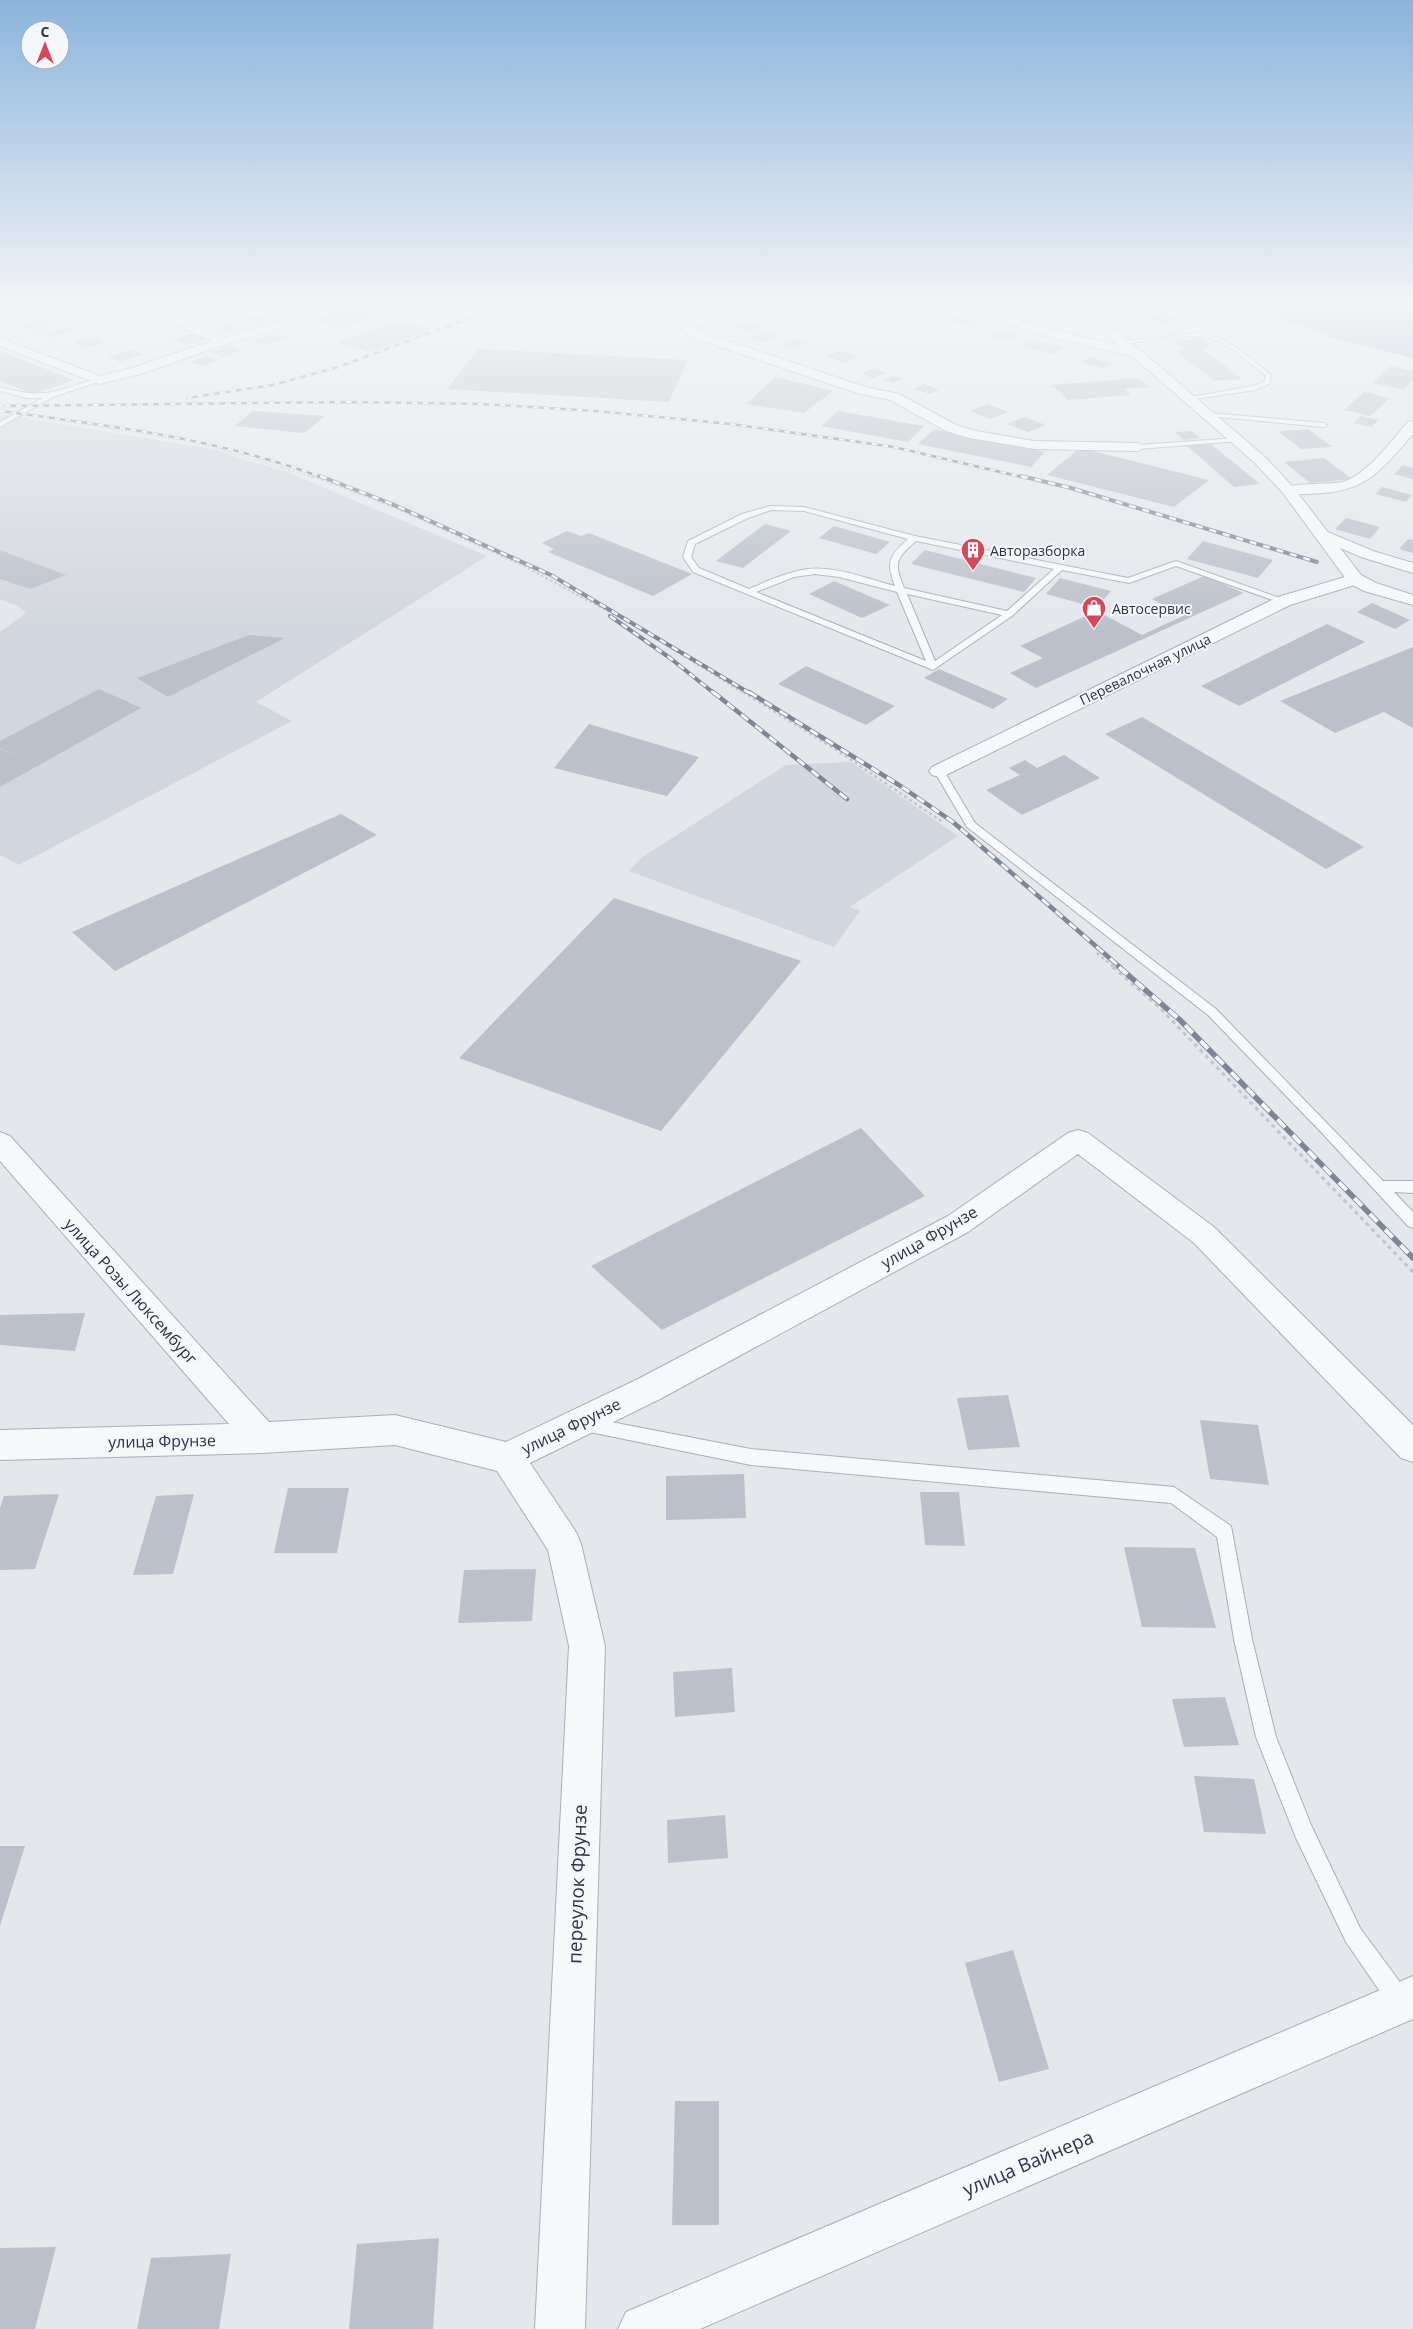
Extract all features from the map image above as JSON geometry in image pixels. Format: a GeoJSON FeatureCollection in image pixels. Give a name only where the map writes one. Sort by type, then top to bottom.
{"type":"FeatureCollection","features":[{"type":"Feature","properties":{"kind":"street"},"geometry":{"type":"LineString","coordinates":[[928,416],[951,428],[974,435],[1034,445],[1138,447]]}},
{"type":"Feature","properties":{"kind":"street"},"geometry":{"type":"LineString","coordinates":[[1211,416],[1260,460],[1288,490],[1356,579],[1370,588],[1413,600]]}},
{"type":"Feature","properties":{"kind":"street"},"geometry":{"type":"LineString","coordinates":[[1288,490],[1334,487],[1356,481],[1396,444],[1413,425]]}},
{"type":"Feature","properties":{"kind":"street"},"geometry":{"type":"LineString","coordinates":[[1323,535],[1367,554],[1413,568]]}},
{"type":"Feature","properties":{"kind":"street","name":"Перевалочная улица"},"geometry":{"type":"LineString","coordinates":[[939,771],[1284,601],[1356,579]]}},
{"type":"Feature","properties":{"kind":"street","name":"улица Фрунзе"},"geometry":{"type":"LineString","coordinates":[[0,1445],[262,1438],[395,1430],[507,1458],[649,1389],[958,1224],[1078,1140],[1204,1235],[1413,1447]]}},
{"type":"Feature","properties":{"kind":"street","name":"улица Розы Люксембург"},"geometry":{"type":"LineString","coordinates":[[0,1144],[262,1438]]}},
{"type":"Feature","properties":{"kind":"street","name":"переулок Фрунзе"},"geometry":{"type":"LineString","coordinates":[[507,1458],[564,1544],[587,1646],[560,2329]]}},
{"type":"Feature","properties":{"kind":"street","name":"улица Вайнера"},"geometry":{"type":"LineString","coordinates":[[643,2329],[1407,1999]]}},
{"type":"Feature","properties":{"kind":"lane"},"geometry":{"type":"LineString","coordinates":[[0,426],[20,416]]}},
{"type":"Feature","properties":{"kind":"lane"},"geometry":{"type":"LineString","coordinates":[[1218,416],[1324,425]]}},
{"type":"Feature","properties":{"kind":"lane"},"geometry":{"type":"LineString","coordinates":[[1138,447],[1237,440]]}},
{"type":"Feature","properties":{"kind":"lane"},"geometry":{"type":"LineString","coordinates":[[933,667],[696,570],[687,557],[691,543],[744,516],[770,508],[804,509],[914,538],[1129,581],[1176,563],[1284,601]]}},
{"type":"Feature","properties":{"kind":"lane"},"geometry":{"type":"LineString","coordinates":[[914,538],[896,554],[893,571],[933,667]]}},
{"type":"Feature","properties":{"kind":"lane"},"geometry":{"type":"LineString","coordinates":[[933,667],[1009,614],[1061,567]]}},
{"type":"Feature","properties":{"kind":"lane"},"geometry":{"type":"LineString","coordinates":[[750,591],[784,578],[808,572],[833,574],[1009,614]]}},
{"type":"Feature","properties":{"kind":"lane"},"geometry":{"type":"LineString","coordinates":[[939,771],[971,825],[1212,1012],[1326,1128],[1413,1222]]}},
{"type":"Feature","properties":{"kind":"lane"},"geometry":{"type":"LineString","coordinates":[[1380,1186],[1413,1187]]}},
{"type":"Feature","properties":{"kind":"lane"},"geometry":{"type":"LineString","coordinates":[[579,1422],[751,1457],[1174,1495],[1225,1532],[1244,1639],[1266,1737],[1303,1831],[1353,1935],[1407,1999]]}},
{"type":"Feature","properties":{"kind":"path"},"geometry":{"type":"LineString","coordinates":[[26,416],[97,425],[203,444],[320,479],[396,508],[524,566],[639,628],[834,749],[949,827]]}},
{"type":"Feature","properties":{"kind":"path"},"geometry":{"type":"LineString","coordinates":[[1094,951],[1161,1009],[1413,1272]]}},
{"type":"Feature","properties":{"kind":"shaded area"},"geometry":{"type":"Polygon","coordinates":[[[10,416],[207,448],[284,471],[487,556],[256,702],[292,721],[19,865],[0,855],[0,632],[26,613],[18,606],[0,599],[0,418],[10,416]]]}},
{"type":"Feature","properties":{"kind":"shaded area"},"geometry":{"type":"Polygon","coordinates":[[[851,762],[958,836],[850,907],[860,911],[834,947],[629,871],[641,858],[786,765],[851,762]]]}},
{"type":"Feature","properties":{"kind":"building"},"geometry":{"type":"Polygon","coordinates":[[[247,416],[325,416],[304,433],[235,426],[247,416]]]}},
{"type":"Feature","properties":{"kind":"building"},"geometry":{"type":"Polygon","coordinates":[[[833,416],[865,416],[924,426],[908,442],[821,426],[833,416]]]}},
{"type":"Feature","properties":{"kind":"building"},"geometry":{"type":"Polygon","coordinates":[[[982,416],[999,416],[990,419],[982,416]]]}},
{"type":"Feature","properties":{"kind":"building"},"geometry":{"type":"Polygon","coordinates":[[[1361,416],[1379,420],[1371,427],[1354,423],[1361,416]]]}},
{"type":"Feature","properties":{"kind":"building"},"geometry":{"type":"Polygon","coordinates":[[[1024,417],[1046,425],[1028,432],[1007,424],[1024,417]]]}},
{"type":"Feature","properties":{"kind":"building"},"geometry":{"type":"Polygon","coordinates":[[[934,429],[1045,452],[1031,467],[918,444],[934,429]]]}},
{"type":"Feature","properties":{"kind":"building"},"geometry":{"type":"Polygon","coordinates":[[[1308,429],[1332,447],[1301,449],[1278,431],[1308,429]]]}},
{"type":"Feature","properties":{"kind":"building"},"geometry":{"type":"Polygon","coordinates":[[[1191,431],[1200,438],[1184,440],[1175,432],[1191,431]]]}},
{"type":"Feature","properties":{"kind":"building"},"geometry":{"type":"Polygon","coordinates":[[[1211,444],[1260,484],[1234,487],[1187,446],[1211,444]]]}},
{"type":"Feature","properties":{"kind":"building"},"geometry":{"type":"Polygon","coordinates":[[[1080,448],[1209,480],[1174,507],[1047,475],[1080,448]]]}},
{"type":"Feature","properties":{"kind":"building"},"geometry":{"type":"Polygon","coordinates":[[[1324,458],[1352,479],[1310,483],[1284,462],[1324,458]]]}},
{"type":"Feature","properties":{"kind":"building"},"geometry":{"type":"Polygon","coordinates":[[[1403,465],[1413,468],[1413,479],[1394,474],[1403,465]]]}},
{"type":"Feature","properties":{"kind":"building"},"geometry":{"type":"Polygon","coordinates":[[[1382,487],[1412,495],[1406,502],[1375,494],[1382,487]]]}},
{"type":"Feature","properties":{"kind":"building"},"geometry":{"type":"Polygon","coordinates":[[[1346,518],[1380,527],[1370,539],[1335,529],[1346,518]]]}},
{"type":"Feature","properties":{"kind":"building"},"geometry":{"type":"Polygon","coordinates":[[[765,524],[791,531],[743,568],[716,561],[765,524]]]}},
{"type":"Feature","properties":{"kind":"building"},"geometry":{"type":"Polygon","coordinates":[[[834,526],[890,542],[876,554],[819,538],[834,526]]]}},
{"type":"Feature","properties":{"kind":"building"},"geometry":{"type":"Polygon","coordinates":[[[567,531],[581,536],[589,533],[692,574],[653,596],[548,552],[554,549],[542,543],[567,531]]]}},
{"type":"Feature","properties":{"kind":"building"},"geometry":{"type":"Polygon","coordinates":[[[1408,539],[1413,540],[1413,553],[1399,549],[1408,539]]]}},
{"type":"Feature","properties":{"kind":"building"},"geometry":{"type":"Polygon","coordinates":[[[1203,541],[1273,560],[1258,578],[1187,559],[1203,541]]]}},
{"type":"Feature","properties":{"kind":"building"},"geometry":{"type":"Polygon","coordinates":[[[0,550],[66,575],[30,589],[0,579],[0,550]]]}},
{"type":"Feature","properties":{"kind":"building","name":"Авторазборка"},"geometry":{"type":"Polygon","coordinates":[[[925,550],[1036,578],[1024,592],[911,564],[925,550]]]}},
{"type":"Feature","properties":{"kind":"building","name":"Автосервис"},"geometry":{"type":"Polygon","coordinates":[[[1204,576],[1244,593],[1036,688],[1010,673],[1043,658],[1020,646],[1097,611],[1142,635],[1183,616],[1152,599],[1204,576]]]}},
{"type":"Feature","properties":{"kind":"building","name":"Авторазборка"},"geometry":{"type":"Polygon","coordinates":[[[1060,578],[1111,591],[1097,608],[1046,594],[1060,578]]]}},
{"type":"Feature","properties":{"kind":"building"},"geometry":{"type":"Polygon","coordinates":[[[834,581],[890,605],[862,618],[809,594],[834,581]]]}},
{"type":"Feature","properties":{"kind":"building"},"geometry":{"type":"Polygon","coordinates":[[[1372,603],[1410,620],[1395,629],[1357,612],[1372,603]]]}},
{"type":"Feature","properties":{"kind":"building"},"geometry":{"type":"Polygon","coordinates":[[[1327,624],[1365,642],[1239,706],[1201,686],[1327,624]]]}},
{"type":"Feature","properties":{"kind":"building"},"geometry":{"type":"Polygon","coordinates":[[[249,635],[285,638],[168,697],[137,678],[249,635]]]}},
{"type":"Feature","properties":{"kind":"building"},"geometry":{"type":"Polygon","coordinates":[[[1413,647],[1413,728],[1384,712],[1335,733],[1280,701],[1413,647]]]}},
{"type":"Feature","properties":{"kind":"building"},"geometry":{"type":"Polygon","coordinates":[[[806,666],[895,706],[866,725],[778,684],[806,666]]]}},
{"type":"Feature","properties":{"kind":"building"},"geometry":{"type":"Polygon","coordinates":[[[939,669],[1008,699],[993,709],[924,678],[939,669]]]}},
{"type":"Feature","properties":{"kind":"building"},"geometry":{"type":"Polygon","coordinates":[[[99,689],[141,708],[0,787],[0,749],[16,756],[0,748],[0,741],[99,689]]]}},
{"type":"Feature","properties":{"kind":"building"},"geometry":{"type":"Polygon","coordinates":[[[1142,717],[1364,847],[1326,869],[1105,734],[1142,717]]]}},
{"type":"Feature","properties":{"kind":"building"},"geometry":{"type":"Polygon","coordinates":[[[589,724],[699,757],[667,796],[554,768],[589,724]]]}},
{"type":"Feature","properties":{"kind":"building"},"geometry":{"type":"Polygon","coordinates":[[[1064,755],[1100,778],[1022,815],[986,790],[1020,775],[1009,768],[1025,760],[1037,768],[1064,755]]]}},
{"type":"Feature","properties":{"kind":"building"},"geometry":{"type":"Polygon","coordinates":[[[341,814],[377,835],[115,971],[72,932],[341,814]]]}},
{"type":"Feature","properties":{"kind":"building"},"geometry":{"type":"Polygon","coordinates":[[[614,898],[801,961],[661,1131],[459,1058],[614,898]]]}},
{"type":"Feature","properties":{"kind":"building"},"geometry":{"type":"Polygon","coordinates":[[[861,1128],[925,1196],[662,1330],[591,1266],[861,1128]]]}},
{"type":"Feature","properties":{"kind":"building"},"geometry":{"type":"Polygon","coordinates":[[[85,1313],[75,1351],[0,1345],[0,1315],[85,1313]]]}},
{"type":"Feature","properties":{"kind":"building"},"geometry":{"type":"Polygon","coordinates":[[[1008,1395],[1020,1447],[968,1450],[957,1398],[1008,1395]]]}},
{"type":"Feature","properties":{"kind":"building"},"geometry":{"type":"Polygon","coordinates":[[[1200,1420],[1258,1425],[1269,1485],[1210,1479],[1200,1420]]]}},
{"type":"Feature","properties":{"kind":"building"},"geometry":{"type":"Polygon","coordinates":[[[744,1474],[746,1518],[666,1520],[666,1476],[744,1474]]]}},
{"type":"Feature","properties":{"kind":"building"},"geometry":{"type":"Polygon","coordinates":[[[288,1488],[349,1488],[337,1553],[274,1553],[288,1488]]]}},
{"type":"Feature","properties":{"kind":"building"},"geometry":{"type":"Polygon","coordinates":[[[920,1492],[959,1492],[965,1546],[925,1545],[920,1492]]]}},
{"type":"Feature","properties":{"kind":"building"},"geometry":{"type":"Polygon","coordinates":[[[59,1494],[35,1569],[0,1570],[0,1508],[4,1496],[59,1494]]]}},
{"type":"Feature","properties":{"kind":"building"},"geometry":{"type":"Polygon","coordinates":[[[194,1494],[173,1574],[133,1575],[156,1496],[194,1494]]]}},
{"type":"Feature","properties":{"kind":"building"},"geometry":{"type":"Polygon","coordinates":[[[1124,1547],[1195,1548],[1216,1628],[1142,1627],[1124,1547]]]}},
{"type":"Feature","properties":{"kind":"building"},"geometry":{"type":"Polygon","coordinates":[[[536,1569],[532,1621],[458,1623],[464,1570],[536,1569]]]}},
{"type":"Feature","properties":{"kind":"building"},"geometry":{"type":"Polygon","coordinates":[[[732,1668],[735,1712],[675,1717],[673,1672],[732,1668]]]}},
{"type":"Feature","properties":{"kind":"building"},"geometry":{"type":"Polygon","coordinates":[[[1225,1697],[1239,1745],[1184,1747],[1172,1699],[1225,1697]]]}},
{"type":"Feature","properties":{"kind":"building"},"geometry":{"type":"Polygon","coordinates":[[[1194,1776],[1254,1779],[1266,1834],[1204,1832],[1194,1776]]]}},
{"type":"Feature","properties":{"kind":"building"},"geometry":{"type":"Polygon","coordinates":[[[725,1815],[728,1858],[668,1863],[667,1820],[725,1815]]]}},
{"type":"Feature","properties":{"kind":"building"},"geometry":{"type":"Polygon","coordinates":[[[0,1846],[25,1846],[0,1926],[0,1846]]]}},
{"type":"Feature","properties":{"kind":"building"},"geometry":{"type":"Polygon","coordinates":[[[1013,1950],[1049,2069],[999,2082],[965,1963],[1013,1950]]]}},
{"type":"Feature","properties":{"kind":"building"},"geometry":{"type":"Polygon","coordinates":[[[675,2101],[719,2101],[719,2225],[672,2225],[675,2101]]]}},
{"type":"Feature","properties":{"kind":"building"},"geometry":{"type":"Polygon","coordinates":[[[439,2238],[433,2329],[349,2329],[357,2244],[439,2238]]]}},
{"type":"Feature","properties":{"kind":"building"},"geometry":{"type":"Polygon","coordinates":[[[56,2247],[35,2329],[0,2329],[0,2248],[56,2247]]]}},
{"type":"Feature","properties":{"kind":"building"},"geometry":{"type":"Polygon","coordinates":[[[231,2254],[219,2329],[137,2329],[151,2258],[231,2254]]]}},
{"type":"Feature","properties":{"kind":"railway"},"geometry":{"type":"LineString","coordinates":[[34,416],[123,428],[204,443],[284,464],[323,478]]}},
{"type":"Feature","properties":{"kind":"railway"},"geometry":{"type":"LineString","coordinates":[[645,416],[731,424],[894,447],[1026,478]]}},
{"type":"Feature","properties":{"kind":"railway"},"geometry":{"type":"LineString","coordinates":[[320,476],[392,504],[551,575],[751,694]]}},
{"type":"Feature","properties":{"kind":"railway"},"geometry":{"type":"LineString","coordinates":[[1021,476],[1071,488],[1317,562]]}},
{"type":"Feature","properties":{"kind":"railway"},"geometry":{"type":"LineString","coordinates":[[610,616],[670,658],[715,694]]}},
{"type":"Feature","properties":{"kind":"railway"},"geometry":{"type":"LineString","coordinates":[[713,692],[847,799]]}},
{"type":"Feature","properties":{"kind":"railway"},"geometry":{"type":"LineString","coordinates":[[749,692],[899,785],[953,822],[1121,968]]}},
{"type":"Feature","properties":{"kind":"railway"},"geometry":{"type":"LineString","coordinates":[[1119,967],[1180,1020],[1413,1258]]}},
{"type":"Feature","properties":{"kind":"place","name":"Авторазборка"},"geometry":{"type":"Point","coordinates":[973,571]}},
{"type":"Feature","properties":{"kind":"place","name":"Автосервис"},"geometry":{"type":"Point","coordinates":[1094,629]}}]}
